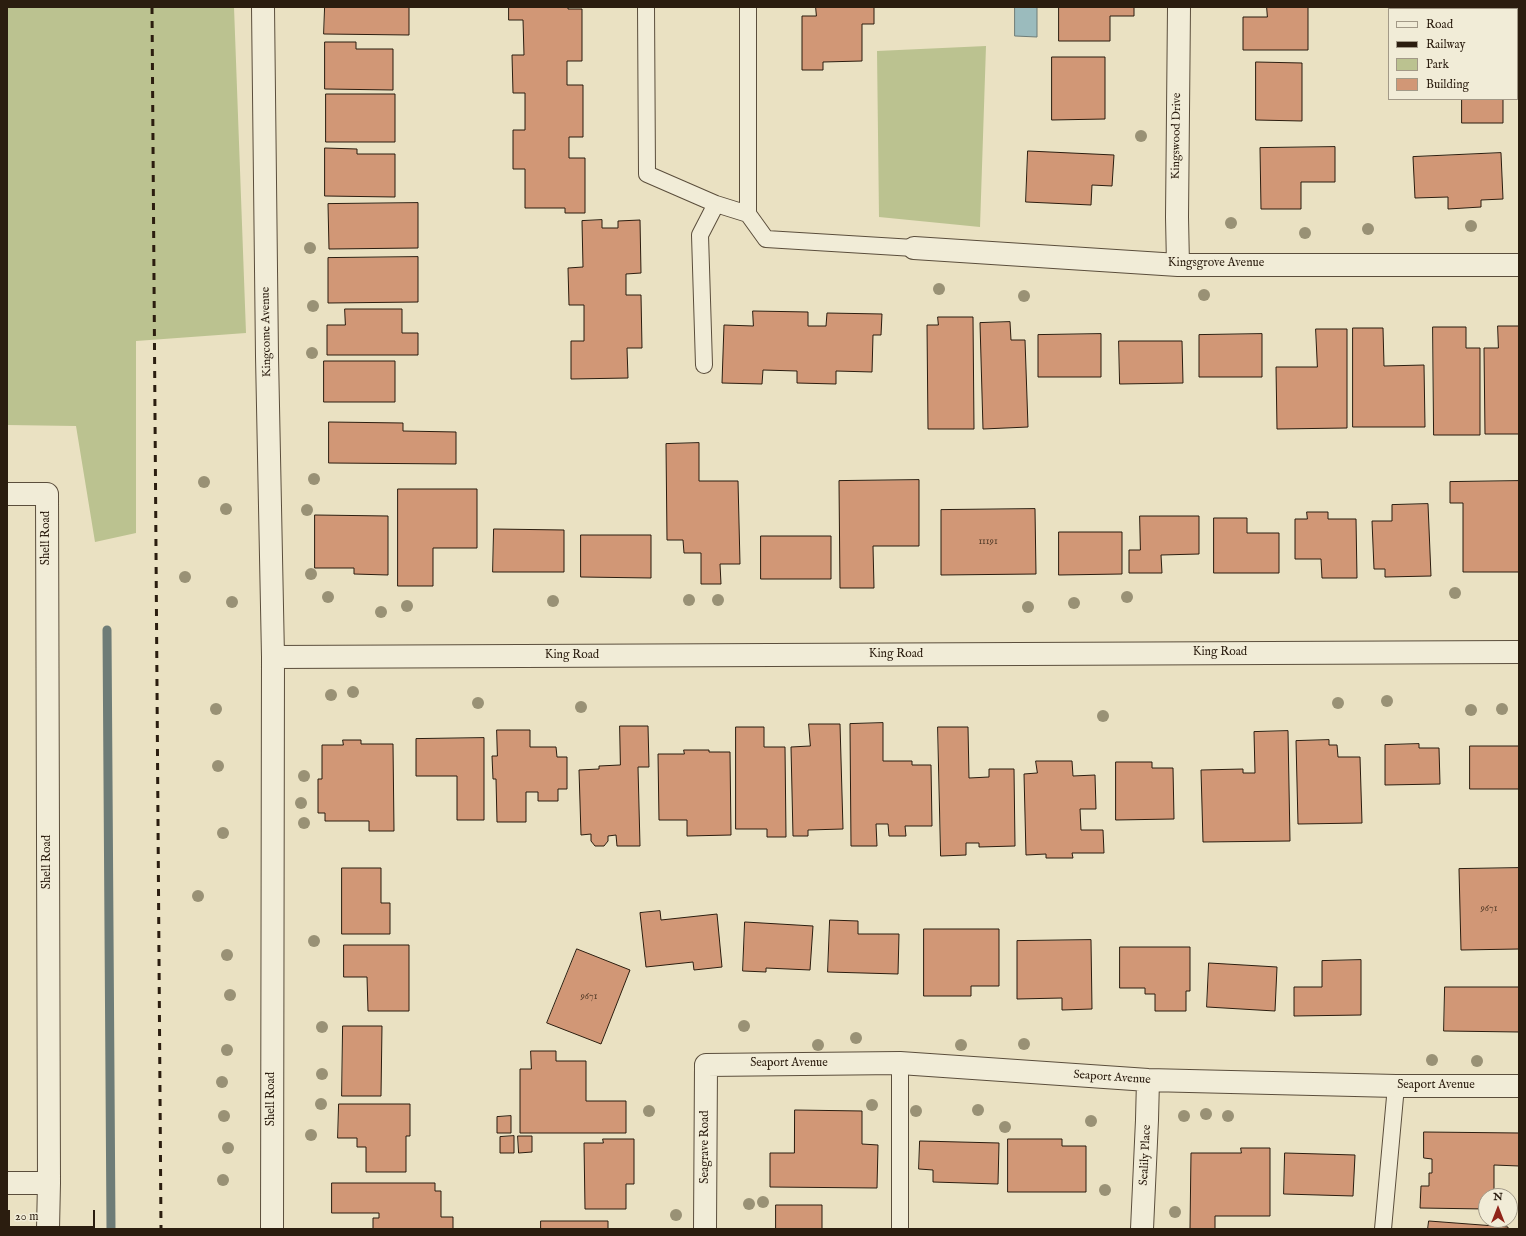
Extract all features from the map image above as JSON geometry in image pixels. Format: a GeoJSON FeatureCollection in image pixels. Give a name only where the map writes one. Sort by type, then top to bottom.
{"type":"FeatureCollection","features":[{"type":"Feature","properties":{"kind":"street","name":"Kingcome Avenue"},"geometry":{"type":"LineString","coordinates":[[264,7],[267,364],[273,657]]}},
{"type":"Feature","properties":{"kind":"street","name":"Kingswood Drive"},"geometry":{"type":"LineString","coordinates":[[1178,265],[1177,209],[1179,7]]}},
{"type":"Feature","properties":{"kind":"street","name":"Kingsgrove Avenue"},"geometry":{"type":"LineString","coordinates":[[914,248],[1178,265],[1519,264]]}},
{"type":"Feature","properties":{"kind":"street","name":"Shell Road"},"geometry":{"type":"LineString","coordinates":[[7,494],[47,494],[48,1229]]}},
{"type":"Feature","properties":{"kind":"street","name":"King Road"},"geometry":{"type":"LineString","coordinates":[[273,657],[1519,652]]}},
{"type":"Feature","properties":{"kind":"street","name":"Shell Road"},"geometry":{"type":"LineString","coordinates":[[272,1229],[273,657]]}},
{"type":"Feature","properties":{"kind":"street","name":"Seaport Avenue"},"geometry":{"type":"LineString","coordinates":[[706,1065],[900,1063],[1148,1080],[1396,1086],[1519,1086]]}},
{"type":"Feature","properties":{"kind":"street","name":"Seagrave Road"},"geometry":{"type":"LineString","coordinates":[[705,1229],[706,1065]]}},
{"type":"Feature","properties":{"kind":"street","name":"Sealily Place"},"geometry":{"type":"LineString","coordinates":[[1142,1229],[1148,1080]]}},
{"type":"Feature","properties":{"kind":"street"},"geometry":{"type":"LineString","coordinates":[[7,1183],[49,1183]]}},
{"type":"Feature","properties":{"kind":"lane"},"geometry":{"type":"LineString","coordinates":[[646,7],[648,174],[716,204],[748,214]]}},
{"type":"Feature","properties":{"kind":"lane"},"geometry":{"type":"LineString","coordinates":[[748,7],[748,214],[766,239],[914,248]]}},
{"type":"Feature","properties":{"kind":"lane"},"geometry":{"type":"LineString","coordinates":[[704,365],[700,235],[716,204]]}},
{"type":"Feature","properties":{"kind":"lane"},"geometry":{"type":"LineString","coordinates":[[900,1063],[900,1229]]}},
{"type":"Feature","properties":{"kind":"lane"},"geometry":{"type":"LineString","coordinates":[[1383,1229],[1396,1086]]}},
{"type":"Feature","properties":{"kind":"green space"},"geometry":{"type":"Polygon","coordinates":[[[7,7],[234,7],[246,333],[136,341],[136,533],[95,542],[76,426],[7,425],[7,7]]]}},
{"type":"Feature","properties":{"kind":"green space"},"geometry":{"type":"Polygon","coordinates":[[[986,46],[980,227],[879,217],[877,51],[986,46]]]}},
{"type":"Feature","properties":{"kind":"water"},"geometry":{"type":"Polygon","coordinates":[[[1015,7],[1037,7],[1037,37],[1015,36],[1015,7]]]}},
{"type":"Feature","properties":{"kind":"building"},"geometry":{"type":"Polygon","coordinates":[[[325,7],[409,7],[409,35],[324,34],[325,7]]]}},
{"type":"Feature","properties":{"kind":"building"},"geometry":{"type":"Polygon","coordinates":[[[509,7],[568,7],[568,9],[582,9],[582,61],[567,61],[567,85],[583,85],[583,137],[569,137],[569,158],[585,158],[585,213],[565,213],[565,208],[525,208],[525,169],[513,169],[513,130],[525,130],[525,93],[513,93],[512,55],[524,55],[523,20],[509,20],[509,7]]]}},
{"type":"Feature","properties":{"kind":"building"},"geometry":{"type":"Polygon","coordinates":[[[816,7],[874,7],[874,24],[862,24],[862,61],[823,62],[823,70],[802,70],[802,16],[816,16],[816,7]]]}},
{"type":"Feature","properties":{"kind":"building"},"geometry":{"type":"Polygon","coordinates":[[[1059,7],[1134,7],[1134,16],[1110,16],[1110,41],[1059,41],[1059,7]]]}},
{"type":"Feature","properties":{"kind":"building"},"geometry":{"type":"Polygon","coordinates":[[[1267,7],[1308,7],[1308,50],[1243,50],[1243,17],[1267,17],[1267,7]]]}},
{"type":"Feature","properties":{"kind":"building"},"geometry":{"type":"Polygon","coordinates":[[[1442,7],[1484,7],[1484,8],[1442,7]]]}},
{"type":"Feature","properties":{"kind":"building"},"geometry":{"type":"Polygon","coordinates":[[[325,42],[356,42],[356,49],[393,49],[393,90],[325,89],[325,42]]]}},
{"type":"Feature","properties":{"kind":"building"},"geometry":{"type":"Polygon","coordinates":[[[1052,57],[1105,57],[1105,119],[1052,120],[1052,57]]]}},
{"type":"Feature","properties":{"kind":"building"},"geometry":{"type":"Polygon","coordinates":[[[1256,62],[1302,63],[1302,121],[1256,120],[1256,62]]]}},
{"type":"Feature","properties":{"kind":"building"},"geometry":{"type":"Polygon","coordinates":[[[326,94],[395,94],[395,142],[326,142],[326,94]]]}},
{"type":"Feature","properties":{"kind":"building"},"geometry":{"type":"Polygon","coordinates":[[[1462,100],[1503,100],[1503,123],[1462,123],[1462,100]]]}},
{"type":"Feature","properties":{"kind":"building"},"geometry":{"type":"Polygon","coordinates":[[[1335,147],[1335,182],[1301,182],[1301,209],[1261,209],[1260,148],[1335,147]]]}},
{"type":"Feature","properties":{"kind":"building"},"geometry":{"type":"Polygon","coordinates":[[[325,148],[357,149],[357,154],[395,154],[395,197],[325,196],[325,148]]]}},
{"type":"Feature","properties":{"kind":"building"},"geometry":{"type":"Polygon","coordinates":[[[1028,151],[1114,155],[1112,186],[1092,185],[1091,205],[1026,202],[1028,151]]]}},
{"type":"Feature","properties":{"kind":"building"},"geometry":{"type":"Polygon","coordinates":[[[1501,153],[1503,199],[1481,200],[1481,207],[1448,209],[1448,197],[1415,198],[1413,157],[1501,153]]]}},
{"type":"Feature","properties":{"kind":"building"},"geometry":{"type":"Polygon","coordinates":[[[418,203],[418,248],[329,249],[328,204],[418,203]]]}},
{"type":"Feature","properties":{"kind":"building"},"geometry":{"type":"Polygon","coordinates":[[[602,220],[602,228],[618,228],[618,221],[640,220],[641,273],[626,274],[626,295],[641,295],[642,348],[627,348],[628,378],[571,379],[571,341],[584,341],[584,305],[569,305],[568,268],[583,267],[582,221],[602,220]]]}},
{"type":"Feature","properties":{"kind":"building"},"geometry":{"type":"Polygon","coordinates":[[[418,257],[418,302],[328,303],[328,258],[418,257]]]}},
{"type":"Feature","properties":{"kind":"building"},"geometry":{"type":"Polygon","coordinates":[[[345,309],[402,309],[402,333],[418,333],[418,355],[327,355],[327,325],[345,325],[345,309]]]}},
{"type":"Feature","properties":{"kind":"building"},"geometry":{"type":"Polygon","coordinates":[[[753,311],[808,312],[808,326],[826,326],[827,313],[882,314],[881,335],[873,335],[872,372],[836,371],[836,384],[797,383],[797,371],[763,370],[762,384],[722,383],[724,325],[753,326],[753,311]]]}},
{"type":"Feature","properties":{"kind":"building"},"geometry":{"type":"Polygon","coordinates":[[[938,317],[973,317],[974,429],[928,429],[927,325],[938,325],[938,317]]]}},
{"type":"Feature","properties":{"kind":"building"},"geometry":{"type":"Polygon","coordinates":[[[1010,322],[1011,340],[1025,340],[1028,427],[983,429],[980,323],[1010,322]]]}},
{"type":"Feature","properties":{"kind":"building"},"geometry":{"type":"Polygon","coordinates":[[[1498,326],[1519,326],[1519,434],[1485,434],[1484,348],[1498,348],[1498,326]]]}},
{"type":"Feature","properties":{"kind":"building"},"geometry":{"type":"Polygon","coordinates":[[[1433,327],[1466,327],[1466,348],[1480,348],[1480,435],[1434,435],[1433,327]]]}},
{"type":"Feature","properties":{"kind":"building"},"geometry":{"type":"Polygon","coordinates":[[[1353,328],[1383,328],[1384,366],[1424,365],[1425,427],[1353,427],[1353,328]]]}},
{"type":"Feature","properties":{"kind":"building"},"geometry":{"type":"Polygon","coordinates":[[[1316,329],[1347,329],[1347,428],[1277,429],[1276,367],[1317,367],[1316,329]]]}},
{"type":"Feature","properties":{"kind":"building"},"geometry":{"type":"Polygon","coordinates":[[[1101,334],[1101,377],[1038,377],[1038,335],[1101,334]]]}},
{"type":"Feature","properties":{"kind":"building"},"geometry":{"type":"Polygon","coordinates":[[[1262,334],[1262,377],[1199,377],[1199,335],[1262,334]]]}},
{"type":"Feature","properties":{"kind":"building"},"geometry":{"type":"Polygon","coordinates":[[[1119,341],[1182,341],[1183,383],[1120,384],[1119,341]]]}},
{"type":"Feature","properties":{"kind":"building"},"geometry":{"type":"Polygon","coordinates":[[[324,361],[395,361],[395,402],[324,402],[324,361]]]}},
{"type":"Feature","properties":{"kind":"building"},"geometry":{"type":"Polygon","coordinates":[[[329,422],[403,423],[403,431],[456,432],[456,464],[329,463],[329,422]]]}},
{"type":"Feature","properties":{"kind":"building"},"geometry":{"type":"Polygon","coordinates":[[[699,443],[699,481],[738,481],[740,564],[720,564],[721,584],[701,584],[701,553],[684,553],[683,540],[667,540],[666,444],[699,443]]]}},
{"type":"Feature","properties":{"kind":"building"},"geometry":{"type":"Polygon","coordinates":[[[919,480],[919,546],[873,546],[874,588],[840,588],[839,481],[919,480]]]}},
{"type":"Feature","properties":{"kind":"building"},"geometry":{"type":"Polygon","coordinates":[[[1519,481],[1519,572],[1463,572],[1463,503],[1450,503],[1450,482],[1519,481]]]}},
{"type":"Feature","properties":{"kind":"building"},"geometry":{"type":"Polygon","coordinates":[[[398,489],[477,489],[477,548],[433,548],[433,586],[398,586],[398,489]]]}},
{"type":"Feature","properties":{"kind":"building"},"geometry":{"type":"Polygon","coordinates":[[[1428,504],[1431,576],[1385,577],[1385,569],[1374,569],[1372,521],[1392,521],[1392,505],[1428,504]]]}},
{"type":"Feature","properties":{"kind":"building"},"geometry":{"type":"Polygon","coordinates":[[[1035,509],[1036,574],[941,575],[941,510],[1035,509]]]}},
{"type":"Feature","properties":{"kind":"building"},"geometry":{"type":"Polygon","coordinates":[[[1307,512],[1328,512],[1328,519],[1356,519],[1357,578],[1322,578],[1321,559],[1295,559],[1295,519],[1307,519],[1307,512]]]}},
{"type":"Feature","properties":{"kind":"building"},"geometry":{"type":"Polygon","coordinates":[[[315,515],[388,516],[388,575],[354,574],[354,568],[315,568],[315,515]]]}},
{"type":"Feature","properties":{"kind":"building"},"geometry":{"type":"Polygon","coordinates":[[[1140,516],[1199,516],[1199,554],[1161,555],[1162,573],[1129,573],[1129,550],[1140,550],[1140,516]]]}},
{"type":"Feature","properties":{"kind":"building"},"geometry":{"type":"Polygon","coordinates":[[[1214,518],[1247,518],[1247,533],[1279,533],[1279,573],[1214,573],[1214,518]]]}},
{"type":"Feature","properties":{"kind":"building"},"geometry":{"type":"Polygon","coordinates":[[[494,529],[564,530],[564,572],[493,572],[494,529]]]}},
{"type":"Feature","properties":{"kind":"building"},"geometry":{"type":"Polygon","coordinates":[[[1059,532],[1122,532],[1122,574],[1059,575],[1059,532]]]}},
{"type":"Feature","properties":{"kind":"building"},"geometry":{"type":"Polygon","coordinates":[[[581,535],[651,535],[651,578],[581,577],[581,535]]]}},
{"type":"Feature","properties":{"kind":"building"},"geometry":{"type":"Polygon","coordinates":[[[761,536],[831,536],[831,579],[761,579],[761,536]]]}},
{"type":"Feature","properties":{"kind":"building"},"geometry":{"type":"Polygon","coordinates":[[[883,723],[883,761],[912,761],[912,765],[931,765],[932,826],[905,826],[906,836],[889,836],[888,824],[876,824],[877,846],[851,846],[850,724],[883,723]]]}},
{"type":"Feature","properties":{"kind":"building"},"geometry":{"type":"Polygon","coordinates":[[[809,724],[840,724],[843,829],[808,830],[808,836],[793,836],[791,747],[810,746],[809,724]]]}},
{"type":"Feature","properties":{"kind":"building"},"geometry":{"type":"Polygon","coordinates":[[[620,726],[648,726],[649,767],[638,767],[640,846],[617,846],[616,835],[608,836],[608,841],[604,846],[595,846],[591,841],[591,834],[581,835],[579,770],[599,769],[599,766],[620,765],[620,726]]]}},
{"type":"Feature","properties":{"kind":"building"},"geometry":{"type":"Polygon","coordinates":[[[736,727],[764,727],[764,747],[785,747],[786,837],[767,837],[767,829],[736,829],[736,727]]]}},
{"type":"Feature","properties":{"kind":"building"},"geometry":{"type":"Polygon","coordinates":[[[938,727],[968,727],[969,778],[989,777],[989,769],[1014,769],[1015,846],[979,847],[979,843],[966,843],[966,855],[941,856],[938,727]]]}},
{"type":"Feature","properties":{"kind":"building"},"geometry":{"type":"Polygon","coordinates":[[[497,730],[530,730],[530,747],[556,747],[557,757],[567,757],[567,789],[558,789],[558,801],[538,801],[538,792],[526,792],[526,822],[497,822],[496,779],[493,779],[492,756],[497,756],[497,730]]]}},
{"type":"Feature","properties":{"kind":"building"},"geometry":{"type":"Polygon","coordinates":[[[1288,731],[1290,841],[1203,842],[1201,770],[1243,769],[1243,773],[1255,773],[1254,732],[1288,731]]]}},
{"type":"Feature","properties":{"kind":"building"},"geometry":{"type":"Polygon","coordinates":[[[484,738],[484,820],[457,820],[457,776],[416,776],[416,739],[484,738]]]}},
{"type":"Feature","properties":{"kind":"building"},"geometry":{"type":"Polygon","coordinates":[[[343,740],[361,740],[361,744],[393,744],[394,831],[369,831],[369,821],[325,821],[325,813],[318,813],[318,779],[322,779],[322,745],[343,745],[343,740]]]}},
{"type":"Feature","properties":{"kind":"building"},"geometry":{"type":"Polygon","coordinates":[[[1329,740],[1329,745],[1337,745],[1338,757],[1360,757],[1362,823],[1298,824],[1296,741],[1329,740]]]}},
{"type":"Feature","properties":{"kind":"building"},"geometry":{"type":"Polygon","coordinates":[[[1419,744],[1419,748],[1439,748],[1440,784],[1385,785],[1385,745],[1419,744]]]}},
{"type":"Feature","properties":{"kind":"building"},"geometry":{"type":"Polygon","coordinates":[[[1470,746],[1519,746],[1519,789],[1470,789],[1470,746]]]}},
{"type":"Feature","properties":{"kind":"building"},"geometry":{"type":"Polygon","coordinates":[[[684,750],[730,752],[731,835],[687,836],[687,820],[659,820],[658,754],[684,754],[684,750]]]}},
{"type":"Feature","properties":{"kind":"building"},"geometry":{"type":"Polygon","coordinates":[[[1036,761],[1072,761],[1073,776],[1095,775],[1096,809],[1080,809],[1081,830],[1103,830],[1104,853],[1072,853],[1073,858],[1046,858],[1046,854],[1026,855],[1024,774],[1037,773],[1036,761]]]}},
{"type":"Feature","properties":{"kind":"building"},"geometry":{"type":"Polygon","coordinates":[[[1116,762],[1152,762],[1152,768],[1173,768],[1174,819],[1116,820],[1116,762]]]}},
{"type":"Feature","properties":{"kind":"building"},"geometry":{"type":"Polygon","coordinates":[[[342,868],[381,868],[381,903],[390,903],[390,934],[342,934],[342,868]]]}},
{"type":"Feature","properties":{"kind":"building"},"geometry":{"type":"Polygon","coordinates":[[[1519,868],[1519,949],[1461,950],[1459,869],[1519,868]]]}},
{"type":"Feature","properties":{"kind":"building"},"geometry":{"type":"Polygon","coordinates":[[[660,911],[661,920],[717,914],[722,967],[694,970],[693,962],[646,967],[640,913],[660,911]]]}},
{"type":"Feature","properties":{"kind":"building"},"geometry":{"type":"Polygon","coordinates":[[[830,920],[858,921],[858,934],[899,934],[898,974],[828,972],[830,920]]]}},
{"type":"Feature","properties":{"kind":"building"},"geometry":{"type":"Polygon","coordinates":[[[745,922],[813,926],[810,970],[766,968],[766,972],[743,971],[745,922]]]}},
{"type":"Feature","properties":{"kind":"building"},"geometry":{"type":"Polygon","coordinates":[[[924,929],[999,929],[999,986],[971,986],[971,996],[924,996],[924,929]]]}},
{"type":"Feature","properties":{"kind":"building"},"geometry":{"type":"Polygon","coordinates":[[[1091,940],[1092,1009],[1062,1010],[1062,998],[1017,999],[1017,941],[1091,940]]]}},
{"type":"Feature","properties":{"kind":"building"},"geometry":{"type":"Polygon","coordinates":[[[344,945],[409,945],[409,1011],[368,1011],[367,977],[344,977],[344,945]]]}},
{"type":"Feature","properties":{"kind":"building"},"geometry":{"type":"Polygon","coordinates":[[[1120,947],[1190,947],[1190,991],[1186,991],[1186,1011],[1155,1011],[1155,994],[1145,994],[1145,988],[1120,988],[1120,947]]]}},
{"type":"Feature","properties":{"kind":"building"},"geometry":{"type":"Polygon","coordinates":[[[577,949],[630,970],[601,1044],[547,1023],[577,949]]]}},
{"type":"Feature","properties":{"kind":"building"},"geometry":{"type":"Polygon","coordinates":[[[1361,960],[1361,1015],[1294,1016],[1294,987],[1322,987],[1322,961],[1361,960]]]}},
{"type":"Feature","properties":{"kind":"building"},"geometry":{"type":"Polygon","coordinates":[[[1209,963],[1277,967],[1275,1011],[1207,1007],[1209,963]]]}},
{"type":"Feature","properties":{"kind":"building"},"geometry":{"type":"Polygon","coordinates":[[[1445,987],[1519,987],[1519,1032],[1444,1031],[1445,987]]]}},
{"type":"Feature","properties":{"kind":"building"},"geometry":{"type":"Polygon","coordinates":[[[343,1026],[382,1026],[381,1096],[342,1096],[343,1026]]]}},
{"type":"Feature","properties":{"kind":"building"},"geometry":{"type":"Polygon","coordinates":[[[531,1051],[556,1051],[556,1061],[586,1061],[586,1101],[626,1101],[626,1133],[520,1133],[520,1069],[531,1069],[531,1051]]]}},
{"type":"Feature","properties":{"kind":"building"},"geometry":{"type":"Polygon","coordinates":[[[339,1104],[410,1104],[410,1136],[406,1136],[406,1172],[366,1172],[366,1147],[357,1147],[357,1138],[338,1138],[339,1104]]]}},
{"type":"Feature","properties":{"kind":"building"},"geometry":{"type":"Polygon","coordinates":[[[795,1110],[862,1111],[862,1144],[878,1145],[877,1188],[770,1187],[770,1153],[794,1153],[795,1110]]]}},
{"type":"Feature","properties":{"kind":"building"},"geometry":{"type":"Polygon","coordinates":[[[511,1116],[511,1133],[497,1133],[497,1117],[511,1116]]]}},
{"type":"Feature","properties":{"kind":"building"},"geometry":{"type":"Polygon","coordinates":[[[1424,1132],[1519,1133],[1519,1166],[1494,1165],[1494,1188],[1478,1188],[1478,1209],[1420,1208],[1421,1186],[1429,1186],[1429,1173],[1432,1173],[1432,1159],[1424,1158],[1424,1132]]]}},
{"type":"Feature","properties":{"kind":"building"},"geometry":{"type":"Polygon","coordinates":[[[514,1136],[514,1153],[500,1153],[500,1137],[514,1136]]]}},
{"type":"Feature","properties":{"kind":"building"},"geometry":{"type":"Polygon","coordinates":[[[518,1136],[532,1136],[532,1152],[519,1153],[518,1136]]]}},
{"type":"Feature","properties":{"kind":"building"},"geometry":{"type":"Polygon","coordinates":[[[603,1139],[634,1139],[634,1184],[626,1184],[626,1209],[585,1209],[584,1143],[603,1143],[603,1139]]]}},
{"type":"Feature","properties":{"kind":"building"},"geometry":{"type":"Polygon","coordinates":[[[1008,1139],[1062,1139],[1062,1146],[1086,1146],[1086,1192],[1008,1192],[1008,1139]]]}},
{"type":"Feature","properties":{"kind":"building"},"geometry":{"type":"Polygon","coordinates":[[[920,1141],[999,1143],[998,1184],[933,1182],[933,1170],[919,1169],[920,1141]]]}},
{"type":"Feature","properties":{"kind":"building"},"geometry":{"type":"Polygon","coordinates":[[[1241,1148],[1270,1148],[1270,1216],[1215,1216],[1215,1229],[1190,1229],[1191,1153],[1241,1153],[1241,1148]]]}},
{"type":"Feature","properties":{"kind":"building"},"geometry":{"type":"Polygon","coordinates":[[[1285,1153],[1355,1155],[1353,1196],[1284,1194],[1285,1153]]]}},
{"type":"Feature","properties":{"kind":"building"},"geometry":{"type":"Polygon","coordinates":[[[332,1183],[435,1183],[435,1191],[441,1191],[441,1217],[453,1217],[453,1229],[373,1229],[373,1218],[379,1218],[379,1213],[332,1213],[332,1183]]]}},
{"type":"Feature","properties":{"kind":"building"},"geometry":{"type":"Polygon","coordinates":[[[776,1205],[822,1205],[822,1229],[776,1229],[776,1205]]]}},
{"type":"Feature","properties":{"kind":"building"},"geometry":{"type":"Polygon","coordinates":[[[541,1221],[608,1221],[608,1229],[541,1229],[541,1221]]]}},
{"type":"Feature","properties":{"kind":"building"},"geometry":{"type":"Polygon","coordinates":[[[1429,1221],[1478,1225],[1478,1228],[1508,1228],[1508,1229],[1428,1229],[1429,1221]]]}},
{"type":"Feature","properties":{"kind":"waterway"},"geometry":{"type":"LineString","coordinates":[[107,630],[111,1229]]}},
{"type":"Feature","properties":{"kind":"railway"},"geometry":{"type":"LineString","coordinates":[[152,7],[161,1229]]}}]}
